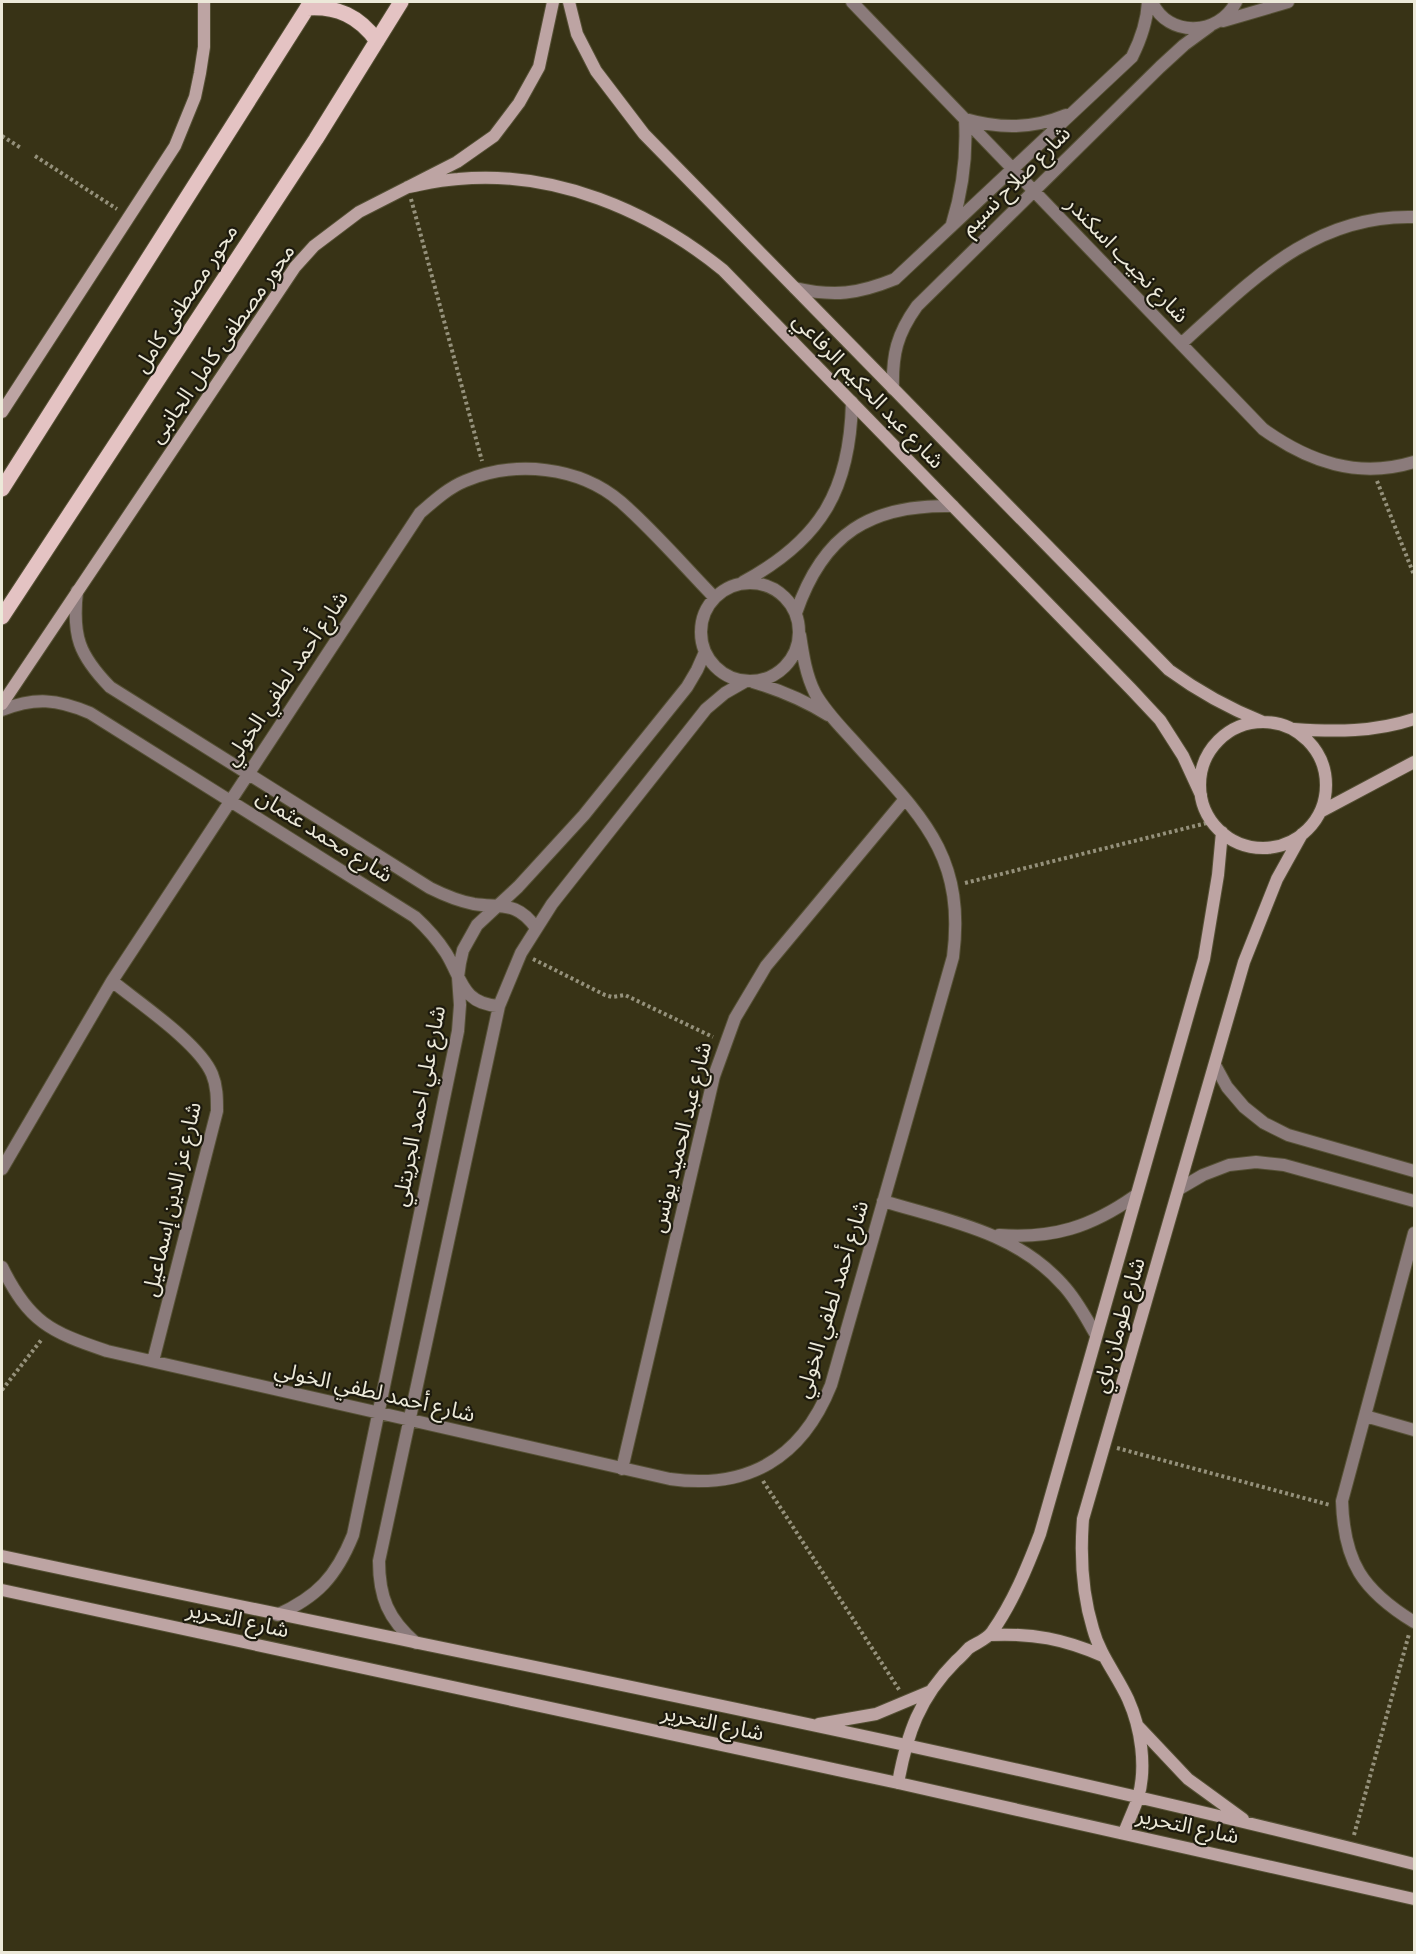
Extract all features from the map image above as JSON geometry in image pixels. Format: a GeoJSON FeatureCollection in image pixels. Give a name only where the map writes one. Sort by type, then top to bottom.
{"type":"FeatureCollection","features":[{"type":"Feature","properties":{"kind":"main road","name":"محور مصطفى كامل"},"geometry":{"type":"LineString","coordinates":[[2,617],[316,139],[401,2]]}},
{"type":"Feature","properties":{"kind":"main road"},"geometry":{"type":"LineString","coordinates":[[2,489],[309,5],[347,14],[369,30],[377,41]]}},
{"type":"Feature","properties":{"kind":"street"},"geometry":{"type":"LineString","coordinates":[[2,412],[175,146],[195,97],[204,47],[204,2]]}},
{"type":"Feature","properties":{"kind":"street","name":"محور مصطفى كامل الجانبى"},"geometry":{"type":"LineString","coordinates":[[2,704],[295,267],[314,246],[359,212],[457,162],[494,136],[519,104],[539,67],[553,2]]}},
{"type":"Feature","properties":{"kind":"street","name":"شارع عبد الحكيم الرفاعي"},"geometry":{"type":"LineString","coordinates":[[569,2],[577,34],[596,71],[644,134],[1169,670],[1229,709],[1263,722]]}},
{"type":"Feature","properties":{"kind":"street","name":"شارع نجيب اسكندر"},"geometry":{"type":"LineString","coordinates":[[852,2],[1263,429],[1287,446],[1314,459],[1343,466],[1372,469],[1402,466],[1414,462]]}},
{"type":"Feature","properties":{"kind":"street"},"geometry":{"type":"LineString","coordinates":[[1150,2],[1166,20],[1179,27],[1195,29],[1288,2]]}},
{"type":"Feature","properties":{"kind":"street","name":"شارع صلاح نسيم"},"geometry":{"type":"LineString","coordinates":[[795,288],[820,294],[837,294],[871,289],[895,279],[1132,57],[1142,37],[1150,2]]}},
{"type":"Feature","properties":{"kind":"street"},"geometry":{"type":"LineString","coordinates":[[1214,24],[1228,14],[1236,2]]}},
{"type":"Feature","properties":{"kind":"street","name":"شارع صلاح نسيم"},"geometry":{"type":"LineString","coordinates":[[893,389],[892,366],[896,345],[904,324],[917,306],[1160,67],[1184,45],[1214,24]]}},
{"type":"Feature","properties":{"kind":"street"},"geometry":{"type":"LineString","coordinates":[[952,225],[963,183],[966,151],[965,119],[986,125],[1019,126],[1052,121],[1072,112]]}},
{"type":"Feature","properties":{"kind":"street","name":"شارع عبد الحكيم الرفاعي"},"geometry":{"type":"LineString","coordinates":[[408,187],[458,179],[514,179],[555,186],[601,199],[634,212],[697,249],[723,270],[1160,720],[1183,756],[1201,795]]}},
{"type":"Feature","properties":{"kind":"street"},"geometry":{"type":"LineString","coordinates":[[1181,344],[1264,270],[1295,248],[1330,232],[1366,221],[1414,217]]}},
{"type":"Feature","properties":{"kind":"street"},"geometry":{"type":"LineString","coordinates":[[749,681],[731,677],[717,669],[705,652],[701,626],[705,610],[714,597],[727,588],[742,583],[771,567],[796,548],[818,523],[834,496],[845,466],[851,434],[852,402]]}},
{"type":"Feature","properties":{"kind":"street","name":"شارع أحمد لطفي الخولي"},"geometry":{"type":"LineString","coordinates":[[2,1169],[112,981],[247,773],[420,513],[440,495],[463,482],[485,474],[515,469],[542,469],[568,474],[593,484],[620,501],[714,597]]}},
{"type":"Feature","properties":{"kind":"street"},"geometry":{"type":"LineString","coordinates":[[796,613],[806,585],[821,560],[850,533],[866,522],[893,510],[923,505],[953,506]]}},
{"type":"Feature","properties":{"kind":"street"},"geometry":{"type":"LineString","coordinates":[[417,1644],[402,1632],[383,1599],[379,1580],[379,1561],[499,1006],[521,953],[552,904],[700,715],[725,693],[749,681],[769,677],[784,668],[795,653],[800,636],[796,613],[784,595],[764,584],[742,583]]}},
{"type":"Feature","properties":{"kind":"street","name":"شارع محمد عثمان"},"geometry":{"type":"LineString","coordinates":[[77,591],[74,618],[79,644],[92,668],[110,687],[430,888],[462,901],[509,906],[520,910],[536,928]]}},
{"type":"Feature","properties":{"kind":"street","name":"شارع أحمد لطفي الخولي"},"geometry":{"type":"LineString","coordinates":[[2,1267],[19,1297],[50,1329],[69,1338],[107,1350],[409,1420],[692,1482],[714,1482],[736,1478],[777,1459],[795,1444],[810,1426],[831,1385],[953,957],[957,928],[949,871],[938,845],[905,799],[831,717],[815,692],[804,665],[800,636]]}},
{"type":"Feature","properties":{"kind":"street","name":"شارع علي احمد الجريتلي"},"geometry":{"type":"LineString","coordinates":[[277,1615],[298,1606],[316,1593],[332,1576],[344,1557],[352,1535],[458,1031],[460,992],[458,977],[463,950],[477,925],[518,887],[584,815],[687,687],[705,652]]}},
{"type":"Feature","properties":{"kind":"street","name":"شارع أحمد لطفي الخولي"},"geometry":{"type":"LineString","coordinates":[[749,681],[788,693],[831,717]]}},
{"type":"Feature","properties":{"kind":"street","name":"شارع محمد عثمان"},"geometry":{"type":"LineString","coordinates":[[2,710],[19,703],[43,700],[67,703],[90,713],[415,917],[433,934],[447,955],[462,987],[478,1002],[488,1006],[499,1006]]}},
{"type":"Feature","properties":{"kind":"street"},"geometry":{"type":"LineString","coordinates":[[1292,729],[1329,732],[1366,730],[1414,719]]}},
{"type":"Feature","properties":{"kind":"street"},"geometry":{"type":"LineString","coordinates":[[1263,722],[1292,729],[1306,738],[1316,750],[1323,765],[1326,781],[1325,797],[1320,812],[1302,834],[1290,842],[1262,848],[1247,846],[1222,832],[1205,809],[1200,780],[1203,764],[1215,745],[1233,730],[1247,724],[1263,722]]}},
{"type":"Feature","properties":{"kind":"street"},"geometry":{"type":"LineString","coordinates":[[1320,812],[1414,762]]}},
{"type":"Feature","properties":{"kind":"street","name":"شارع عبد الحميد يونس"},"geometry":{"type":"LineString","coordinates":[[622,1468],[714,1076],[725,1042],[749,992],[766,966],[905,799]]}},
{"type":"Feature","properties":{"kind":"street","name":"شارع طومان باي"},"geometry":{"type":"LineString","coordinates":[[898,1784],[905,1746],[921,1708],[932,1690],[970,1647],[990,1635],[1027,1569],[1040,1534],[1204,959],[1222,832]]}},
{"type":"Feature","properties":{"kind":"street","name":"شارع طومان باي"},"geometry":{"type":"LineString","coordinates":[[1124,1833],[1138,1797],[1142,1773],[1141,1749],[1137,1725],[1128,1700],[1103,1656],[1086,1603],[1081,1547],[1083,1519],[1244,962],[1277,879],[1302,834]]}},
{"type":"Feature","properties":{"kind":"street","name":"شارع عز الدين إسماعيل"},"geometry":{"type":"LineString","coordinates":[[112,981],[189,1043],[202,1057],[212,1074],[217,1092],[217,1111],[153,1361]]}},
{"type":"Feature","properties":{"kind":"street"},"geometry":{"type":"LineString","coordinates":[[1215,1065],[1227,1088],[1264,1124],[1288,1135],[1414,1171]]}},
{"type":"Feature","properties":{"kind":"street"},"geometry":{"type":"LineString","coordinates":[[1179,1189],[1220,1168],[1256,1162],[1284,1165],[1414,1202]]}},
{"type":"Feature","properties":{"kind":"street"},"geometry":{"type":"LineString","coordinates":[[994,1235],[1024,1237],[1054,1234],[1083,1226],[1111,1214],[1135,1196]]}},
{"type":"Feature","properties":{"kind":"street"},"geometry":{"type":"LineString","coordinates":[[884,1201],[994,1235],[1020,1248],[1044,1266],[1064,1286],[1082,1310],[1096,1335]]}},
{"type":"Feature","properties":{"kind":"street"},"geometry":{"type":"LineString","coordinates":[[1414,1233],[1342,1501],[1343,1527],[1349,1552],[1360,1575],[1377,1595],[1414,1621]]}},
{"type":"Feature","properties":{"kind":"street"},"geometry":{"type":"LineString","coordinates":[[1365,1416],[1414,1430]]}},
{"type":"Feature","properties":{"kind":"street","name":"شارع التحرير"},"geometry":{"type":"LineString","coordinates":[[2,1556],[809,1725],[1138,1797],[1414,1864]]}},
{"type":"Feature","properties":{"kind":"street","name":"شارع التحرير"},"geometry":{"type":"LineString","coordinates":[[2,1590],[1124,1833],[1414,1899]]}},
{"type":"Feature","properties":{"kind":"street"},"geometry":{"type":"LineString","coordinates":[[990,1635],[1019,1634],[1048,1637],[1103,1656]]}},
{"type":"Feature","properties":{"kind":"street"},"geometry":{"type":"LineString","coordinates":[[809,1725],[876,1714],[932,1690]]}},
{"type":"Feature","properties":{"kind":"street"},"geometry":{"type":"LineString","coordinates":[[1137,1725],[1188,1779],[1251,1824]]}},
{"type":"Feature","properties":{"kind":"path"},"geometry":{"type":"LineString","coordinates":[[2,136],[21,148]]}},
{"type":"Feature","properties":{"kind":"path"},"geometry":{"type":"LineString","coordinates":[[35,156],[130,217]]}},
{"type":"Feature","properties":{"kind":"path"},"geometry":{"type":"LineString","coordinates":[[408,187],[485,474]]}},
{"type":"Feature","properties":{"kind":"path"},"geometry":{"type":"LineString","coordinates":[[1372,469],[1414,575]]}},
{"type":"Feature","properties":{"kind":"path"},"geometry":{"type":"LineString","coordinates":[[952,886],[1212,821]]}},
{"type":"Feature","properties":{"kind":"path"},"geometry":{"type":"LineString","coordinates":[[521,953],[605,995],[612,997],[625,995],[725,1042]]}},
{"type":"Feature","properties":{"kind":"path"},"geometry":{"type":"LineString","coordinates":[[2,1390],[50,1329]]}},
{"type":"Feature","properties":{"kind":"path"},"geometry":{"type":"LineString","coordinates":[[1104,1445],[1342,1508]]}},
{"type":"Feature","properties":{"kind":"path"},"geometry":{"type":"LineString","coordinates":[[757,1470],[907,1702]]}},
{"type":"Feature","properties":{"kind":"path"},"geometry":{"type":"LineString","coordinates":[[1350,1848],[1414,1621]]}}]}
